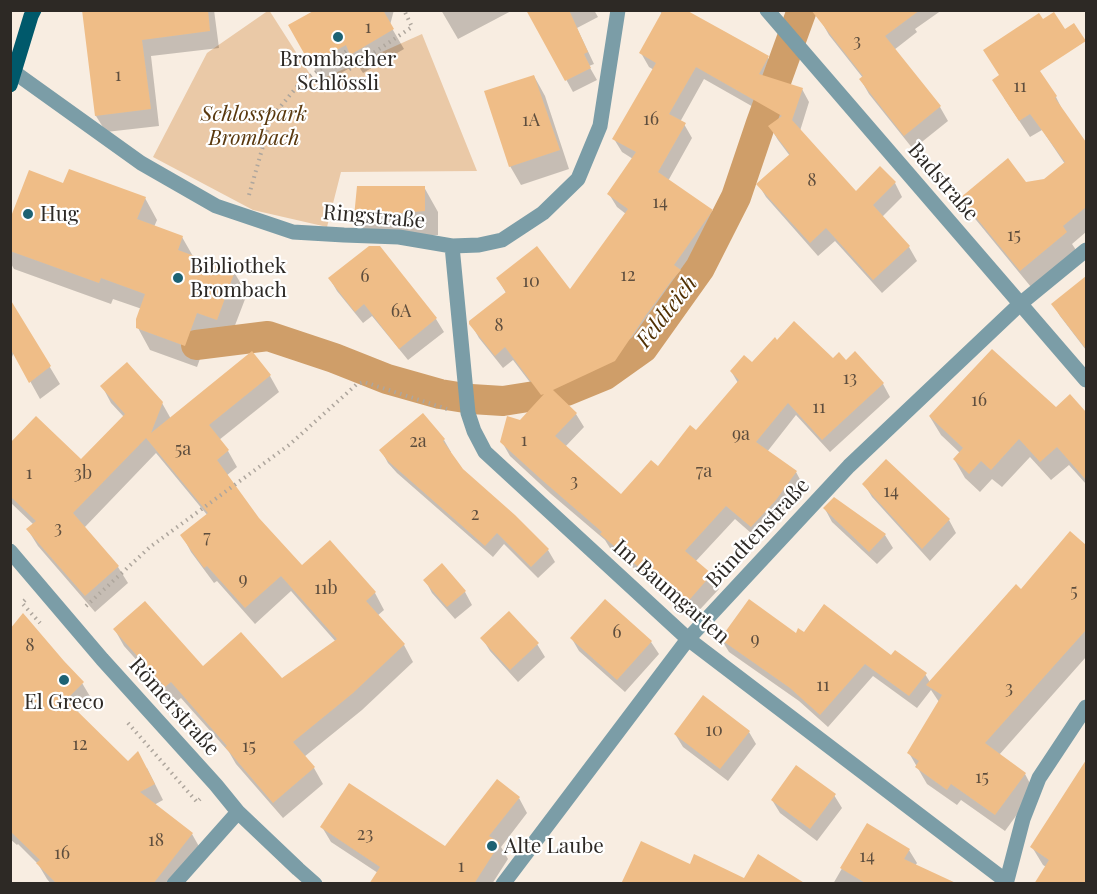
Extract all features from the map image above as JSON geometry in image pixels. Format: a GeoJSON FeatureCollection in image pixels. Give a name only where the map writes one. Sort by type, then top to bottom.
{"type":"FeatureCollection","features":[{"type":"Feature","properties":{"kind":"main road"},"geometry":{"type":"LineString","coordinates":[[12,78],[29,12]]}},
{"type":"Feature","properties":{"kind":"street","name":"Ringstraße"},"geometry":{"type":"LineString","coordinates":[[12,78],[141,163],[216,206],[243,216],[293,231],[399,237],[452,246],[479,245],[502,240],[543,213],[578,179],[600,126],[618,10]]}},
{"type":"Feature","properties":{"kind":"street","name":"Badstraße"},"geometry":{"type":"LineString","coordinates":[[767,10],[1086,380]]}},
{"type":"Feature","properties":{"kind":"street","name":"Im Baumgarten"},"geometry":{"type":"LineString","coordinates":[[452,246],[467,411],[485,452],[688,639],[1006,882]]}},
{"type":"Feature","properties":{"kind":"street","name":"Bündtenstraße"},"geometry":{"type":"LineString","coordinates":[[503,884],[688,639],[849,466],[1020,304],[1086,250]]}},
{"type":"Feature","properties":{"kind":"street","name":"Römerstraße"},"geometry":{"type":"LineString","coordinates":[[10,550],[102,659],[238,812],[315,884]]}},
{"type":"Feature","properties":{"kind":"street"},"geometry":{"type":"LineString","coordinates":[[1006,882],[1023,819],[1039,778],[1086,707]]}},
{"type":"Feature","properties":{"kind":"street"},"geometry":{"type":"LineString","coordinates":[[174,884],[238,812]]}},
{"type":"Feature","properties":{"kind":"path"},"geometry":{"type":"LineString","coordinates":[[339,56],[348,70],[412,27],[404,10]]}},
{"type":"Feature","properties":{"kind":"path"},"geometry":{"type":"LineString","coordinates":[[243,216],[271,118],[300,83],[348,50]]}},
{"type":"Feature","properties":{"kind":"path"},"geometry":{"type":"LineString","coordinates":[[69,621],[150,547],[289,445],[357,384],[364,382],[447,409],[467,411]]}},
{"type":"Feature","properties":{"kind":"green space","name":"Schlosspark Brombach"},"geometry":{"type":"Polygon","coordinates":[[[269,10],[315,82],[422,34],[477,171],[341,172],[327,227],[253,210],[153,157],[207,53],[269,10]]]}},
{"type":"Feature","properties":{"kind":"building"},"geometry":{"type":"Polygon","coordinates":[[[82,10],[208,10],[210,31],[142,40],[151,109],[95,116],[82,10]]]}},
{"type":"Feature","properties":{"kind":"building","name":"Brombacher Schlössli"},"geometry":{"type":"Polygon","coordinates":[[[315,10],[383,10],[394,29],[350,55],[346,45],[310,64],[288,25],[315,10]]]}},
{"type":"Feature","properties":{"kind":"building"},"geometry":{"type":"Polygon","coordinates":[[[526,10],[569,10],[588,52],[584,54],[591,68],[565,81],[526,10]]]}},
{"type":"Feature","properties":{"kind":"building"},"geometry":{"type":"Polygon","coordinates":[[[663,10],[686,10],[769,56],[759,74],[803,88],[792,120],[856,191],[880,166],[896,182],[873,205],[910,246],[873,280],[826,228],[810,243],[756,184],[790,154],[768,126],[782,116],[696,67],[669,114],[686,123],[658,172],[713,210],[674,265],[681,270],[646,315],[615,361],[553,390],[577,413],[555,436],[621,494],[651,460],[658,466],[690,425],[696,430],[739,380],[730,371],[744,355],[752,362],[775,337],[777,340],[794,321],[833,358],[839,352],[846,360],[855,351],[884,383],[822,440],[788,403],[756,442],[797,471],[776,500],[751,527],[726,506],[685,551],[712,574],[684,606],[600,534],[602,532],[500,442],[507,416],[520,420],[544,394],[541,395],[505,347],[495,356],[469,324],[469,321],[506,292],[496,278],[537,246],[570,289],[628,209],[607,194],[636,152],[612,139],[656,63],[639,53],[663,10]]]}},
{"type":"Feature","properties":{"kind":"building"},"geometry":{"type":"Polygon","coordinates":[[[811,10],[920,10],[885,36],[941,106],[904,136],[859,79],[863,76],[811,10]]]}},
{"type":"Feature","properties":{"kind":"building"},"geometry":{"type":"Polygon","coordinates":[[[1054,12],[1065,29],[1074,23],[1086,41],[1040,71],[1057,96],[1055,98],[1086,142],[1086,207],[1063,226],[1067,232],[1020,271],[960,198],[1008,158],[1026,182],[1044,179],[1065,162],[1030,114],[1019,121],[992,80],[999,75],[983,50],[1039,13],[1043,19],[1054,12]]]}},
{"type":"Feature","properties":{"kind":"building"},"geometry":{"type":"Polygon","coordinates":[[[534,75],[560,150],[509,167],[484,91],[534,75]]]}},
{"type":"Feature","properties":{"kind":"building"},"geometry":{"type":"Polygon","coordinates":[[[69,169],[146,197],[137,219],[183,236],[178,250],[235,271],[217,320],[197,313],[185,346],[136,328],[136,319],[145,294],[101,278],[99,283],[10,251],[10,219],[29,170],[63,183],[69,169]]]}},
{"type":"Feature","properties":{"kind":"building"},"geometry":{"type":"Polygon","coordinates":[[[357,186],[425,186],[425,211],[354,217],[357,186]]]}},
{"type":"Feature","properties":{"kind":"building"},"geometry":{"type":"Polygon","coordinates":[[[369,246],[380,246],[437,318],[399,349],[364,304],[355,312],[328,278],[369,246]]]}},
{"type":"Feature","properties":{"kind":"building"},"geometry":{"type":"Polygon","coordinates":[[[1086,276],[1086,349],[1051,304],[1086,276]]]}},
{"type":"Feature","properties":{"kind":"building"},"geometry":{"type":"Polygon","coordinates":[[[10,299],[51,366],[29,383],[10,348],[10,299]]]}},
{"type":"Feature","properties":{"kind":"building"},"geometry":{"type":"Polygon","coordinates":[[[992,349],[1056,407],[1070,394],[1086,412],[1086,480],[1057,447],[1040,462],[1019,439],[991,470],[981,461],[969,474],[953,459],[963,448],[929,416],[992,349]]]}},
{"type":"Feature","properties":{"kind":"building"},"geometry":{"type":"Polygon","coordinates":[[[252,351],[271,375],[209,425],[229,450],[217,460],[259,518],[302,565],[330,540],[376,592],[366,601],[405,644],[353,693],[293,742],[315,767],[273,803],[171,682],[165,687],[113,629],[145,601],[203,666],[241,632],[282,678],[337,639],[281,576],[245,608],[207,566],[204,568],[180,535],[208,513],[146,438],[73,513],[119,566],[85,596],[26,529],[36,521],[10,496],[10,443],[36,416],[81,459],[125,414],[100,386],[127,362],[163,402],[151,433],[252,351]]]}},
{"type":"Feature","properties":{"kind":"building"},"geometry":{"type":"Polygon","coordinates":[[[423,413],[445,439],[443,441],[463,469],[549,549],[531,567],[497,533],[485,546],[388,461],[379,450],[423,413]]]}},
{"type":"Feature","properties":{"kind":"building"},"geometry":{"type":"Polygon","coordinates":[[[886,459],[950,519],[922,549],[862,484],[886,459]]]}},
{"type":"Feature","properties":{"kind":"building"},"geometry":{"type":"Polygon","coordinates":[[[834,497],[886,534],[869,552],[823,508],[834,497]]]}},
{"type":"Feature","properties":{"kind":"building"},"geometry":{"type":"Polygon","coordinates":[[[1070,531],[1086,545],[1086,630],[985,743],[1026,773],[995,815],[951,784],[947,790],[915,767],[919,761],[907,753],[942,695],[926,685],[1016,584],[1021,589],[1070,531]]]}},
{"type":"Feature","properties":{"kind":"building"},"geometry":{"type":"Polygon","coordinates":[[[442,563],[466,591],[447,607],[423,580],[442,563]]]}},
{"type":"Feature","properties":{"kind":"building"},"geometry":{"type":"Polygon","coordinates":[[[605,599],[652,641],[617,680],[570,638],[605,599]]]}},
{"type":"Feature","properties":{"kind":"building"},"geometry":{"type":"Polygon","coordinates":[[[749,599],[796,633],[798,628],[804,632],[824,604],[891,655],[895,650],[927,673],[909,696],[865,664],[820,715],[790,688],[720,639],[749,599]]]}},
{"type":"Feature","properties":{"kind":"building"},"geometry":{"type":"Polygon","coordinates":[[[509,611],[539,643],[510,670],[480,638],[509,611]]]}},
{"type":"Feature","properties":{"kind":"building"},"geometry":{"type":"Polygon","coordinates":[[[23,613],[84,682],[66,700],[128,761],[138,751],[155,784],[140,792],[193,833],[153,884],[57,884],[36,863],[40,860],[10,831],[10,629],[23,613]]]}},
{"type":"Feature","properties":{"kind":"building"},"geometry":{"type":"Polygon","coordinates":[[[703,695],[750,731],[720,769],[674,734],[703,695]]]}},
{"type":"Feature","properties":{"kind":"building"},"geometry":{"type":"Polygon","coordinates":[[[1086,760],[1086,884],[1034,884],[1049,860],[1030,847],[1086,760]]]}},
{"type":"Feature","properties":{"kind":"building"},"geometry":{"type":"Polygon","coordinates":[[[796,765],[836,794],[810,829],[771,800],[796,765]]]}},
{"type":"Feature","properties":{"kind":"building"},"geometry":{"type":"Polygon","coordinates":[[[497,779],[520,797],[489,836],[500,843],[474,884],[369,884],[380,867],[320,827],[349,783],[445,846],[497,779]]]}},
{"type":"Feature","properties":{"kind":"building"},"geometry":{"type":"Polygon","coordinates":[[[867,823],[910,849],[904,859],[958,884],[867,884],[840,868],[867,823]]]}},
{"type":"Feature","properties":{"kind":"building"},"geometry":{"type":"Polygon","coordinates":[[[641,841],[690,864],[694,854],[744,878],[758,854],[806,884],[621,884],[641,841]]]}},
{"type":"Feature","properties":{"kind":"waterway","name":"Feldteich"},"geometry":{"type":"LineString","coordinates":[[196,345],[268,336],[387,379],[440,394],[471,399],[503,401],[566,391],[605,375],[643,348],[700,268],[736,197],[802,10]]}},
{"type":"Feature","properties":{"kind":"place","name":"Brombacher Schlössli"},"geometry":{"type":"Point","coordinates":[338,37]}},
{"type":"Feature","properties":{"kind":"place","name":"Hug"},"geometry":{"type":"Point","coordinates":[28,214]}},
{"type":"Feature","properties":{"kind":"place","name":"Bibliothek Brombach"},"geometry":{"type":"Point","coordinates":[178,278]}},
{"type":"Feature","properties":{"kind":"place","name":"El Greco"},"geometry":{"type":"Point","coordinates":[64,680]}},
{"type":"Feature","properties":{"kind":"place","name":"Alte Laube"},"geometry":{"type":"Point","coordinates":[492,846]}}]}
